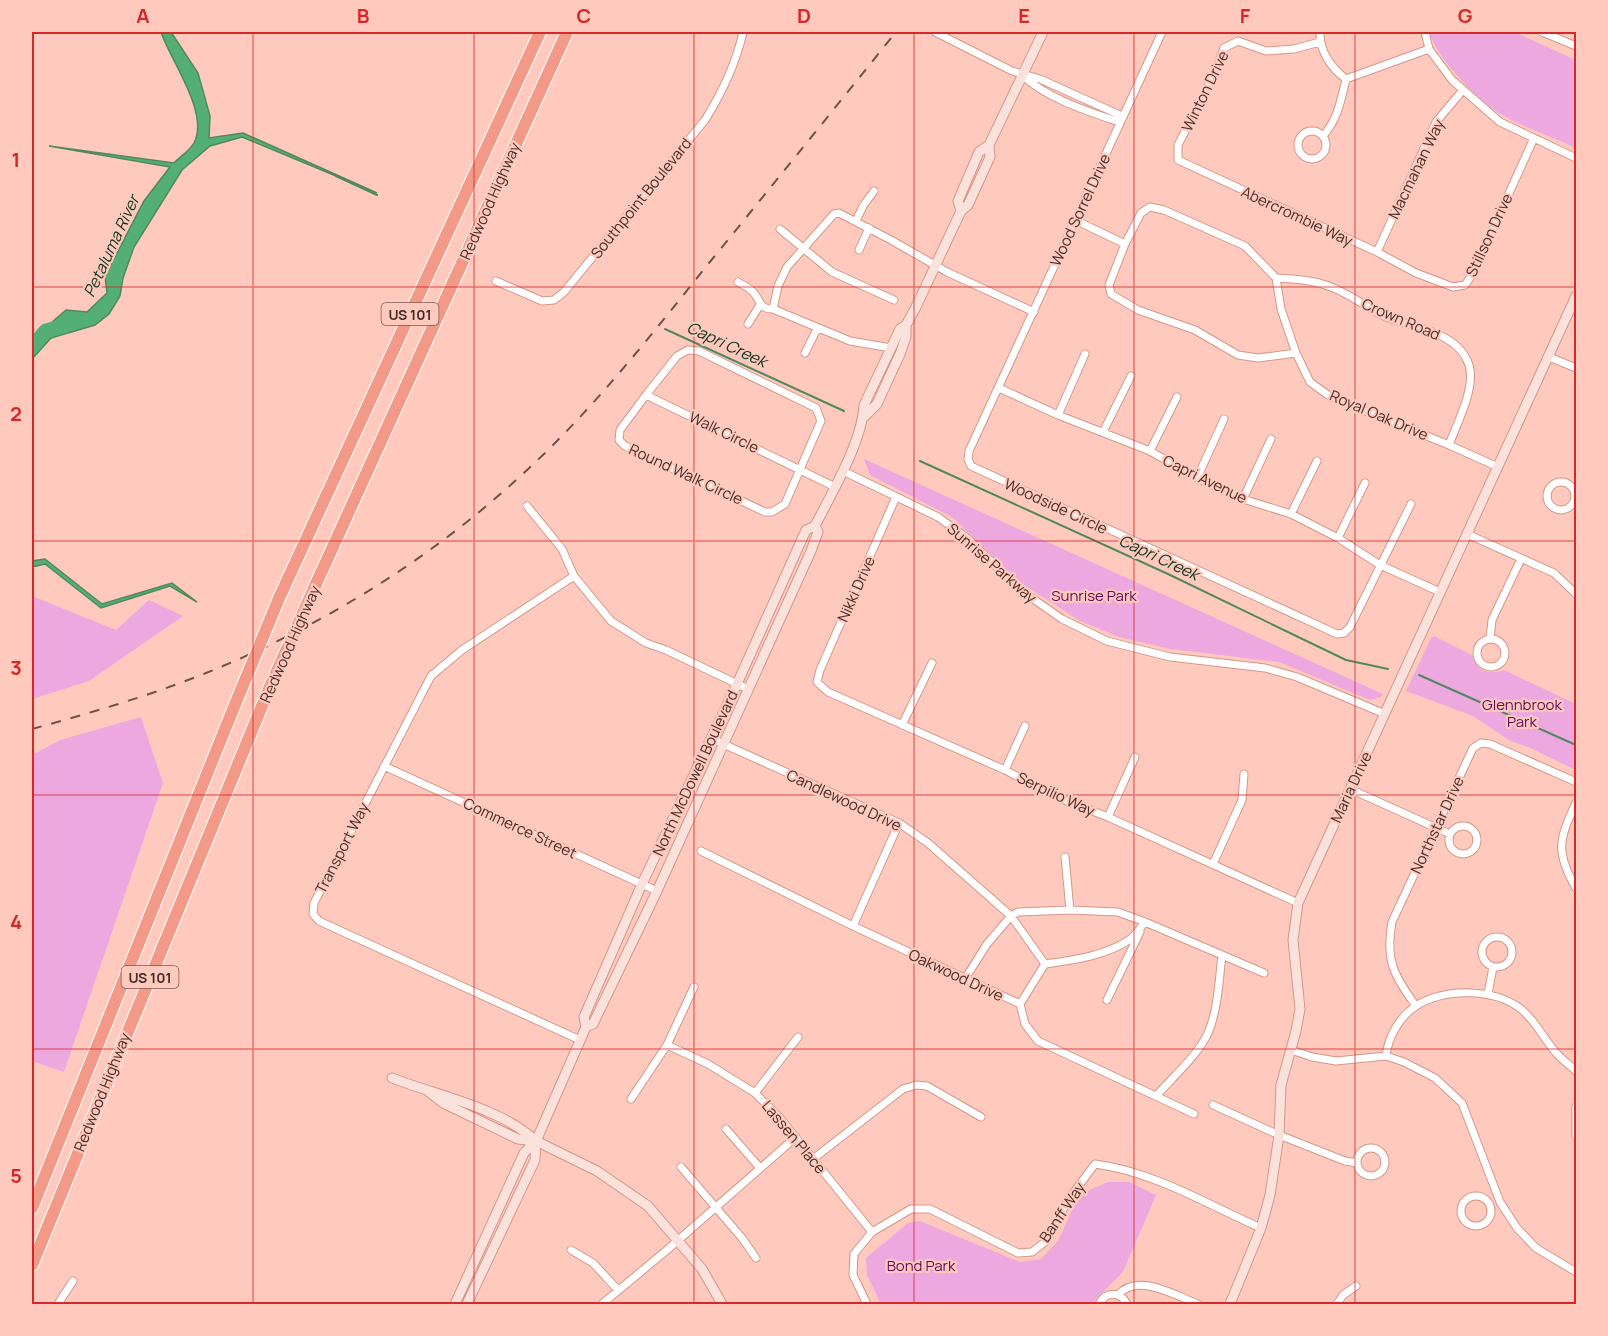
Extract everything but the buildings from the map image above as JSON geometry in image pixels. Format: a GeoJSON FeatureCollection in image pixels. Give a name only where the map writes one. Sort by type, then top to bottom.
{"type":"FeatureCollection","features":[{"type":"Feature","properties":{"kind":"highway","name":"Redwood Highway"},"geometry":{"type":"LineString","coordinates":[[32,1208],[280,596],[540,32]]}},
{"type":"Feature","properties":{"kind":"highway","name":"Redwood Highway"},"geometry":{"type":"LineString","coordinates":[[32,1265],[269,689],[567,32]]}},
{"type":"Feature","properties":{"kind":"main road","name":"North McDowell Boulevard"},"geometry":{"type":"LineString","coordinates":[[864,417],[878,404],[896,364],[906,337],[906,325],[961,211],[958,201],[979,152],[989,145],[1043,32]]}},
{"type":"Feature","properties":{"kind":"main road","name":"Maria Drive"},"geometry":{"type":"LineString","coordinates":[[1230,1305],[1261,1228],[1270,1195],[1279,1135],[1281,1085],[1300,1009],[1293,940],[1298,903],[1576,296]]}},
{"type":"Feature","properties":{"kind":"main road","name":"North McDowell Boulevard"},"geometry":{"type":"LineString","coordinates":[[467,1305],[535,1160],[536,1141],[586,1027],[584,1017],[642,884],[737,684],[806,530],[815,526],[843,471],[864,417],[864,405],[900,329],[906,325]]}},
{"type":"Feature","properties":{"kind":"main road","name":"North McDowell Boulevard"},"geometry":{"type":"LineString","coordinates":[[586,1027],[593,1024],[657,891],[811,551],[818,532],[815,526]]}},
{"type":"Feature","properties":{"kind":"main road"},"geometry":{"type":"LineString","coordinates":[[392,1078],[429,1092],[455,1098],[504,1120],[523,1129],[536,1141],[606,1176],[648,1206],[679,1240],[702,1269],[722,1305]]}},
{"type":"Feature","properties":{"kind":"main road","name":"North McDowell Boulevard"},"geometry":{"type":"LineString","coordinates":[[455,1305],[524,1153],[536,1141]]}},
{"type":"Feature","properties":{"kind":"street","name":"Southpoint Boulevard"},"geometry":{"type":"LineString","coordinates":[[496,281],[542,301],[554,300],[564,292],[703,123],[723,89],[742,32]]}},
{"type":"Feature","properties":{"kind":"street"},"geometry":{"type":"LineString","coordinates":[[935,32],[1022,75],[1040,79],[1121,119]]}},
{"type":"Feature","properties":{"kind":"street","name":"Wood Sorrel Drive"},"geometry":{"type":"LineString","coordinates":[[999,388],[1162,32]]}},
{"type":"Feature","properties":{"kind":"street"},"geometry":{"type":"LineString","coordinates":[[1320,32],[1320,42],[1334,70],[1346,79]]}},
{"type":"Feature","properties":{"kind":"street"},"geometry":{"type":"LineString","coordinates":[[1425,32],[1429,49],[1452,80],[1500,122],[1576,158]]}},
{"type":"Feature","properties":{"kind":"street"},"geometry":{"type":"LineString","coordinates":[[1542,32],[1576,46]]}},
{"type":"Feature","properties":{"kind":"street","name":"Winton Drive"},"geometry":{"type":"LineString","coordinates":[[1178,160],[1178,145],[1215,73],[1224,48],[1238,41],[1266,51],[1294,50],[1320,42]]}},
{"type":"Feature","properties":{"kind":"street"},"geometry":{"type":"LineString","coordinates":[[1346,79],[1429,49]]}},
{"type":"Feature","properties":{"kind":"street"},"geometry":{"type":"LineString","coordinates":[[1323,135],[1332,126],[1338,112],[1346,79]]}},
{"type":"Feature","properties":{"kind":"street","name":"Macmahan Way"},"geometry":{"type":"LineString","coordinates":[[1377,252],[1436,122],[1463,90]]}},
{"type":"Feature","properties":{"kind":"street"},"geometry":{"type":"LineString","coordinates":[[1315,131],[1323,135],[1326,140],[1326,149],[1320,157],[1311,159],[1302,155],[1298,142],[1303,134],[1315,131]]}},
{"type":"Feature","properties":{"kind":"street","name":"Stillson Drive"},"geometry":{"type":"LineString","coordinates":[[1416,273],[1453,288],[1465,285],[1472,275],[1534,138]]}},
{"type":"Feature","properties":{"kind":"street","name":"Abercrombie Way"},"geometry":{"type":"LineString","coordinates":[[1178,160],[1377,252],[1416,273]]}},
{"type":"Feature","properties":{"kind":"street"},"geometry":{"type":"LineString","coordinates":[[856,221],[863,206],[874,192]]}},
{"type":"Feature","properties":{"kind":"street"},"geometry":{"type":"LineString","coordinates":[[1276,278],[1245,246],[1164,210],[1150,207],[1141,213],[1125,244],[1109,285],[1111,294],[1138,310],[1195,330],[1238,355],[1258,358],[1296,353]]}},
{"type":"Feature","properties":{"kind":"street"},"geometry":{"type":"LineString","coordinates":[[773,309],[778,286],[787,267],[834,214],[843,214],[936,266],[1034,312]]}},
{"type":"Feature","properties":{"kind":"street"},"geometry":{"type":"LineString","coordinates":[[1075,220],[1125,244]]}},
{"type":"Feature","properties":{"kind":"street"},"geometry":{"type":"LineString","coordinates":[[859,250],[869,228]]}},
{"type":"Feature","properties":{"kind":"street"},"geometry":{"type":"LineString","coordinates":[[780,229],[832,272],[894,300]]}},
{"type":"Feature","properties":{"kind":"street","name":"Royal Oak Drive"},"geometry":{"type":"LineString","coordinates":[[1276,278],[1281,309],[1296,353],[1310,382],[1328,395],[1498,467]]}},
{"type":"Feature","properties":{"kind":"street","name":"Crown Road"},"geometry":{"type":"LineString","coordinates":[[1276,278],[1302,279],[1331,286],[1384,316],[1444,337],[1462,352],[1469,366],[1471,385],[1449,445]]}},
{"type":"Feature","properties":{"kind":"street"},"geometry":{"type":"LineString","coordinates":[[738,282],[753,291],[760,305],[768,310],[773,309],[850,341],[891,348]]}},
{"type":"Feature","properties":{"kind":"street"},"geometry":{"type":"LineString","coordinates":[[748,324],[760,305]]}},
{"type":"Feature","properties":{"kind":"street"},"geometry":{"type":"LineString","coordinates":[[805,353],[817,329]]}},
{"type":"Feature","properties":{"kind":"street","name":"Round Walk Circle"},"geometry":{"type":"LineString","coordinates":[[688,350],[699,351],[816,408],[821,421],[801,470],[784,504],[772,512],[765,512],[625,446],[619,440],[620,430],[677,356],[688,350]]}},
{"type":"Feature","properties":{"kind":"street"},"geometry":{"type":"LineString","coordinates":[[1058,415],[1085,354]]}},
{"type":"Feature","properties":{"kind":"street"},"geometry":{"type":"LineString","coordinates":[[1549,357],[1576,368]]}},
{"type":"Feature","properties":{"kind":"street"},"geometry":{"type":"LineString","coordinates":[[1103,432],[1131,376]]}},
{"type":"Feature","properties":{"kind":"street","name":"Capri Avenue"},"geometry":{"type":"LineString","coordinates":[[999,388],[1058,415],[1150,451],[1197,478],[1243,500],[1291,514],[1338,538],[1380,565],[1440,592]]}},
{"type":"Feature","properties":{"kind":"street","name":"Woodside Circle"},"geometry":{"type":"LineString","coordinates":[[999,388],[969,451],[971,466],[1076,516],[1337,634],[1344,633],[1350,627],[1380,565]]}},
{"type":"Feature","properties":{"kind":"street","name":"Walk Circle"},"geometry":{"type":"LineString","coordinates":[[646,394],[801,470]]}},
{"type":"Feature","properties":{"kind":"street"},"geometry":{"type":"LineString","coordinates":[[1150,451],[1177,397]]}},
{"type":"Feature","properties":{"kind":"street"},"geometry":{"type":"LineString","coordinates":[[1197,478],[1224,419]]}},
{"type":"Feature","properties":{"kind":"street"},"geometry":{"type":"LineString","coordinates":[[1243,500],[1271,440]]}},
{"type":"Feature","properties":{"kind":"street"},"geometry":{"type":"LineString","coordinates":[[1291,514],[1317,461]]}},
{"type":"Feature","properties":{"kind":"street"},"geometry":{"type":"LineString","coordinates":[[801,470],[835,487]]}},
{"type":"Feature","properties":{"kind":"street","name":"Sunrise Parkway"},"geometry":{"type":"LineString","coordinates":[[843,471],[938,517],[967,538],[1022,591],[1062,620],[1107,641],[1170,657],[1265,668],[1296,677],[1385,714]]}},
{"type":"Feature","properties":{"kind":"street"},"geometry":{"type":"LineString","coordinates":[[1563,482],[1571,486],[1574,499],[1570,506],[1561,509],[1552,506],[1548,498],[1551,486],[1563,482]]}},
{"type":"Feature","properties":{"kind":"street"},"geometry":{"type":"LineString","coordinates":[[1338,538],[1365,483]]}},
{"type":"Feature","properties":{"kind":"street","name":"Nikki Drive"},"geometry":{"type":"LineString","coordinates":[[817,682],[820,670],[896,497]]}},
{"type":"Feature","properties":{"kind":"street"},"geometry":{"type":"LineString","coordinates":[[1380,565],[1411,504]]}},
{"type":"Feature","properties":{"kind":"street"},"geometry":{"type":"LineString","coordinates":[[527,506],[562,549],[574,576],[615,624],[646,643],[666,650],[748,689]]}},
{"type":"Feature","properties":{"kind":"street"},"geometry":{"type":"LineString","coordinates":[[1570,506],[1576,513]]}},
{"type":"Feature","properties":{"kind":"street"},"geometry":{"type":"LineString","coordinates":[[1467,534],[1554,573],[1576,594]]}},
{"type":"Feature","properties":{"kind":"street"},"geometry":{"type":"LineString","coordinates":[[1490,639],[1492,620],[1521,559]]}},
{"type":"Feature","properties":{"kind":"street","name":"Transport Way"},"geometry":{"type":"LineString","coordinates":[[574,576],[462,650],[431,676],[314,903],[313,914],[320,921],[580,1041]]}},
{"type":"Feature","properties":{"kind":"street"},"geometry":{"type":"LineString","coordinates":[[1490,639],[1499,641],[1505,650],[1504,659],[1493,667],[1480,663],[1477,655],[1479,646],[1490,639]]}},
{"type":"Feature","properties":{"kind":"street"},"geometry":{"type":"LineString","coordinates":[[902,725],[932,663]]}},
{"type":"Feature","properties":{"kind":"street","name":"Serpilio Way"},"geometry":{"type":"LineString","coordinates":[[817,682],[828,692],[1005,770],[1054,796],[1298,903]]}},
{"type":"Feature","properties":{"kind":"street"},"geometry":{"type":"LineString","coordinates":[[1005,770],[1025,726]]}},
{"type":"Feature","properties":{"kind":"street","name":"Candlewood Drive"},"geometry":{"type":"LineString","coordinates":[[710,738],[899,824],[928,843],[1011,916],[1046,964]]}},
{"type":"Feature","properties":{"kind":"street","name":"Northstar Drive"},"geometry":{"type":"LineString","coordinates":[[1416,1006],[1392,966],[1388,943],[1392,922],[1473,748],[1481,744],[1490,744],[1576,782]]}},
{"type":"Feature","properties":{"kind":"street"},"geometry":{"type":"LineString","coordinates":[[1108,818],[1135,757]]}},
{"type":"Feature","properties":{"kind":"street","name":"Commerce Street"},"geometry":{"type":"LineString","coordinates":[[384,766],[657,891]]}},
{"type":"Feature","properties":{"kind":"street"},"geometry":{"type":"LineString","coordinates":[[1213,864],[1242,800],[1244,774]]}},
{"type":"Feature","properties":{"kind":"street"},"geometry":{"type":"LineString","coordinates":[[1350,789],[1450,834]]}},
{"type":"Feature","properties":{"kind":"street"},"geometry":{"type":"LineString","coordinates":[[1576,803],[1563,830],[1561,850],[1567,871],[1576,888]]}},
{"type":"Feature","properties":{"kind":"street"},"geometry":{"type":"LineString","coordinates":[[853,926],[899,824]]}},
{"type":"Feature","properties":{"kind":"street"},"geometry":{"type":"LineString","coordinates":[[1460,826],[1468,827],[1474,833],[1475,846],[1470,852],[1457,853],[1449,843],[1450,834],[1460,826]]}},
{"type":"Feature","properties":{"kind":"street","name":"Oakwood Drive"},"geometry":{"type":"LineString","coordinates":[[701,851],[853,926],[1020,1004],[1025,1024],[1038,1041],[1194,1114]]}},
{"type":"Feature","properties":{"kind":"street"},"geometry":{"type":"LineString","coordinates":[[1065,857],[1070,910]]}},
{"type":"Feature","properties":{"kind":"street"},"geometry":{"type":"LineString","coordinates":[[965,979],[987,944],[1011,916],[1018,912],[1070,910],[1118,912],[1264,973]]}},
{"type":"Feature","properties":{"kind":"street"},"geometry":{"type":"LineString","coordinates":[[1020,1004],[1046,964],[1079,959],[1105,950],[1130,939],[1145,922]]}},
{"type":"Feature","properties":{"kind":"street"},"geometry":{"type":"LineString","coordinates":[[1107,1000],[1145,922]]}},
{"type":"Feature","properties":{"kind":"street"},"geometry":{"type":"LineString","coordinates":[[1491,938],[1502,938],[1510,944],[1512,954],[1508,963],[1493,967],[1483,958],[1482,949],[1491,938]]}},
{"type":"Feature","properties":{"kind":"street"},"geometry":{"type":"LineString","coordinates":[[1157,1095],[1198,1048],[1207,1034],[1214,1016],[1222,955]]}},
{"type":"Feature","properties":{"kind":"street"},"geometry":{"type":"LineString","coordinates":[[1488,994],[1493,967]]}},
{"type":"Feature","properties":{"kind":"street"},"geometry":{"type":"LineString","coordinates":[[631,1099],[667,1045],[694,987]]}},
{"type":"Feature","properties":{"kind":"street"},"geometry":{"type":"LineString","coordinates":[[1386,1056],[1393,1030],[1416,1006],[1464,992],[1488,994],[1508,1000],[1523,1010],[1558,1055],[1576,1071]]}},
{"type":"Feature","properties":{"kind":"street"},"geometry":{"type":"LineString","coordinates":[[755,1093],[798,1037]]}},
{"type":"Feature","properties":{"kind":"street","name":"Lassen Place"},"geometry":{"type":"LineString","coordinates":[[667,1045],[708,1064],[755,1093],[796,1137],[872,1232]]}},
{"type":"Feature","properties":{"kind":"street"},"geometry":{"type":"LineString","coordinates":[[1291,1050],[1312,1057],[1336,1061],[1386,1056],[1404,1062],[1435,1078],[1462,1103],[1500,1202],[1517,1228],[1536,1248],[1576,1272]]}},
{"type":"Feature","properties":{"kind":"street"},"geometry":{"type":"LineString","coordinates":[[813,1159],[903,1089],[916,1085],[927,1086],[981,1117]]}},
{"type":"Feature","properties":{"kind":"street"},"geometry":{"type":"LineString","coordinates":[[1213,1105],[1279,1135],[1345,1161],[1357,1163]]}},
{"type":"Feature","properties":{"kind":"street"},"geometry":{"type":"LineString","coordinates":[[1576,1107],[1576,1136]]}},
{"type":"Feature","properties":{"kind":"street"},"geometry":{"type":"LineString","coordinates":[[726,1129],[760,1168]]}},
{"type":"Feature","properties":{"kind":"street"},"geometry":{"type":"LineString","coordinates":[[602,1305],[796,1137]]}},
{"type":"Feature","properties":{"kind":"street"},"geometry":{"type":"LineString","coordinates":[[1370,1148],[1378,1150],[1385,1161],[1383,1169],[1372,1176],[1360,1171],[1357,1163],[1359,1155],[1370,1148]]}},
{"type":"Feature","properties":{"kind":"street","name":"Banff Way"},"geometry":{"type":"LineString","coordinates":[[867,1305],[853,1275],[853,1264],[854,1254],[872,1232],[910,1209],[930,1209],[1018,1253],[1032,1252],[1046,1240],[1068,1200],[1095,1164],[1145,1175],[1261,1228]]}},
{"type":"Feature","properties":{"kind":"street"},"geometry":{"type":"LineString","coordinates":[[681,1167],[756,1258]]}},
{"type":"Feature","properties":{"kind":"street"},"geometry":{"type":"LineString","coordinates":[[1471,1197],[1485,1199],[1490,1206],[1490,1216],[1480,1226],[1470,1224],[1463,1217],[1462,1207],[1471,1197]]}},
{"type":"Feature","properties":{"kind":"street"},"geometry":{"type":"LineString","coordinates":[[1490,1206],[1500,1202]]}},
{"type":"Feature","properties":{"kind":"street"},"geometry":{"type":"LineString","coordinates":[[571,1250],[593,1263],[618,1290]]}},
{"type":"Feature","properties":{"kind":"street"},"geometry":{"type":"LineString","coordinates":[[58,1305],[73,1281]]}},
{"type":"Feature","properties":{"kind":"street"},"geometry":{"type":"LineString","coordinates":[[1118,1295],[1124,1289],[1136,1284],[1149,1286],[1198,1305]]}},
{"type":"Feature","properties":{"kind":"street"},"geometry":{"type":"LineString","coordinates":[[1337,1305],[1343,1296],[1356,1286]]}},
{"type":"Feature","properties":{"kind":"street"},"geometry":{"type":"LineString","coordinates":[[1099,1305],[1108,1295],[1122,1297],[1127,1305]]}},
{"type":"Feature","properties":{"kind":"green space"},"geometry":{"type":"Polygon","coordinates":[[[1429,32],[1514,32],[1576,60],[1576,148],[1513,121],[1483,101],[1450,67],[1433,43],[1429,32]]]}},
{"type":"Feature","properties":{"kind":"green space","name":"Sunrise Park"},"geometry":{"type":"Polygon","coordinates":[[[864,459],[1383,694],[1381,697],[1370,700],[1279,662],[1170,649],[1119,637],[1080,621],[1021,583],[952,517],[870,475],[864,459]]]}},
{"type":"Feature","properties":{"kind":"green space"},"geometry":{"type":"Polygon","coordinates":[[[32,596],[116,630],[149,600],[183,616],[89,681],[32,699],[32,596]]]}},
{"type":"Feature","properties":{"kind":"green space","name":"Glennbrook Park"},"geometry":{"type":"Polygon","coordinates":[[[1434,636],[1472,655],[1480,669],[1484,671],[1504,670],[1576,704],[1576,770],[1510,741],[1473,716],[1406,691],[1434,636]]]}},
{"type":"Feature","properties":{"kind":"green space"},"geometry":{"type":"Polygon","coordinates":[[[141,717],[163,783],[64,1072],[32,1061],[32,755],[60,740],[141,717]]]}},
{"type":"Feature","properties":{"kind":"green space","name":"Bond Park"},"geometry":{"type":"Polygon","coordinates":[[[1108,1182],[1129,1182],[1156,1195],[1123,1272],[1091,1304],[881,1304],[867,1275],[866,1258],[908,1223],[920,1221],[1020,1262],[1041,1259],[1058,1241],[1074,1206],[1087,1191],[1108,1182]]]}},
{"type":"Feature","properties":{"kind":"shaded area"},"geometry":{"type":"Polygon","coordinates":[[[161,32],[171,32],[198,73],[210,116],[209,138],[243,133],[377,193],[242,137],[210,146],[182,170],[134,247],[123,278],[120,296],[109,314],[95,325],[51,338],[32,359],[32,350],[50,324],[66,310],[87,312],[107,293],[105,276],[144,201],[170,167],[49,146],[174,163],[194,143],[198,131],[193,102],[161,32]]]}},
{"type":"Feature","properties":{"kind":"shaded area"},"geometry":{"type":"Polygon","coordinates":[[[45,559],[102,604],[172,583],[197,602],[170,586],[101,608],[45,564],[32,567],[32,561],[45,559]]]}},
{"type":"Feature","properties":{"kind":"waterway","name":"Capri Creek"},"geometry":{"type":"LineString","coordinates":[[336,176],[377,195]]}},
{"type":"Feature","properties":{"kind":"waterway","name":"Petaluma River"},"geometry":{"type":"LineString","coordinates":[[32,347],[46,331],[64,326]]}},
{"type":"Feature","properties":{"kind":"waterway","name":"Capri Creek"},"geometry":{"type":"LineString","coordinates":[[665,329],[844,411]]}},
{"type":"Feature","properties":{"kind":"waterway","name":"Capri Creek"},"geometry":{"type":"LineString","coordinates":[[920,461],[1168,574],[1346,660],[1388,669]]}},
{"type":"Feature","properties":{"kind":"waterway","name":"Capri Creek"},"geometry":{"type":"LineString","coordinates":[[1419,675],[1576,745]]}},
{"type":"Feature","properties":{"kind":"railway"},"geometry":{"type":"LineString","coordinates":[[32,729],[119,704],[185,681],[248,655],[330,614],[369,590],[445,539],[481,511],[542,456],[616,376],[896,32]]}}]}
